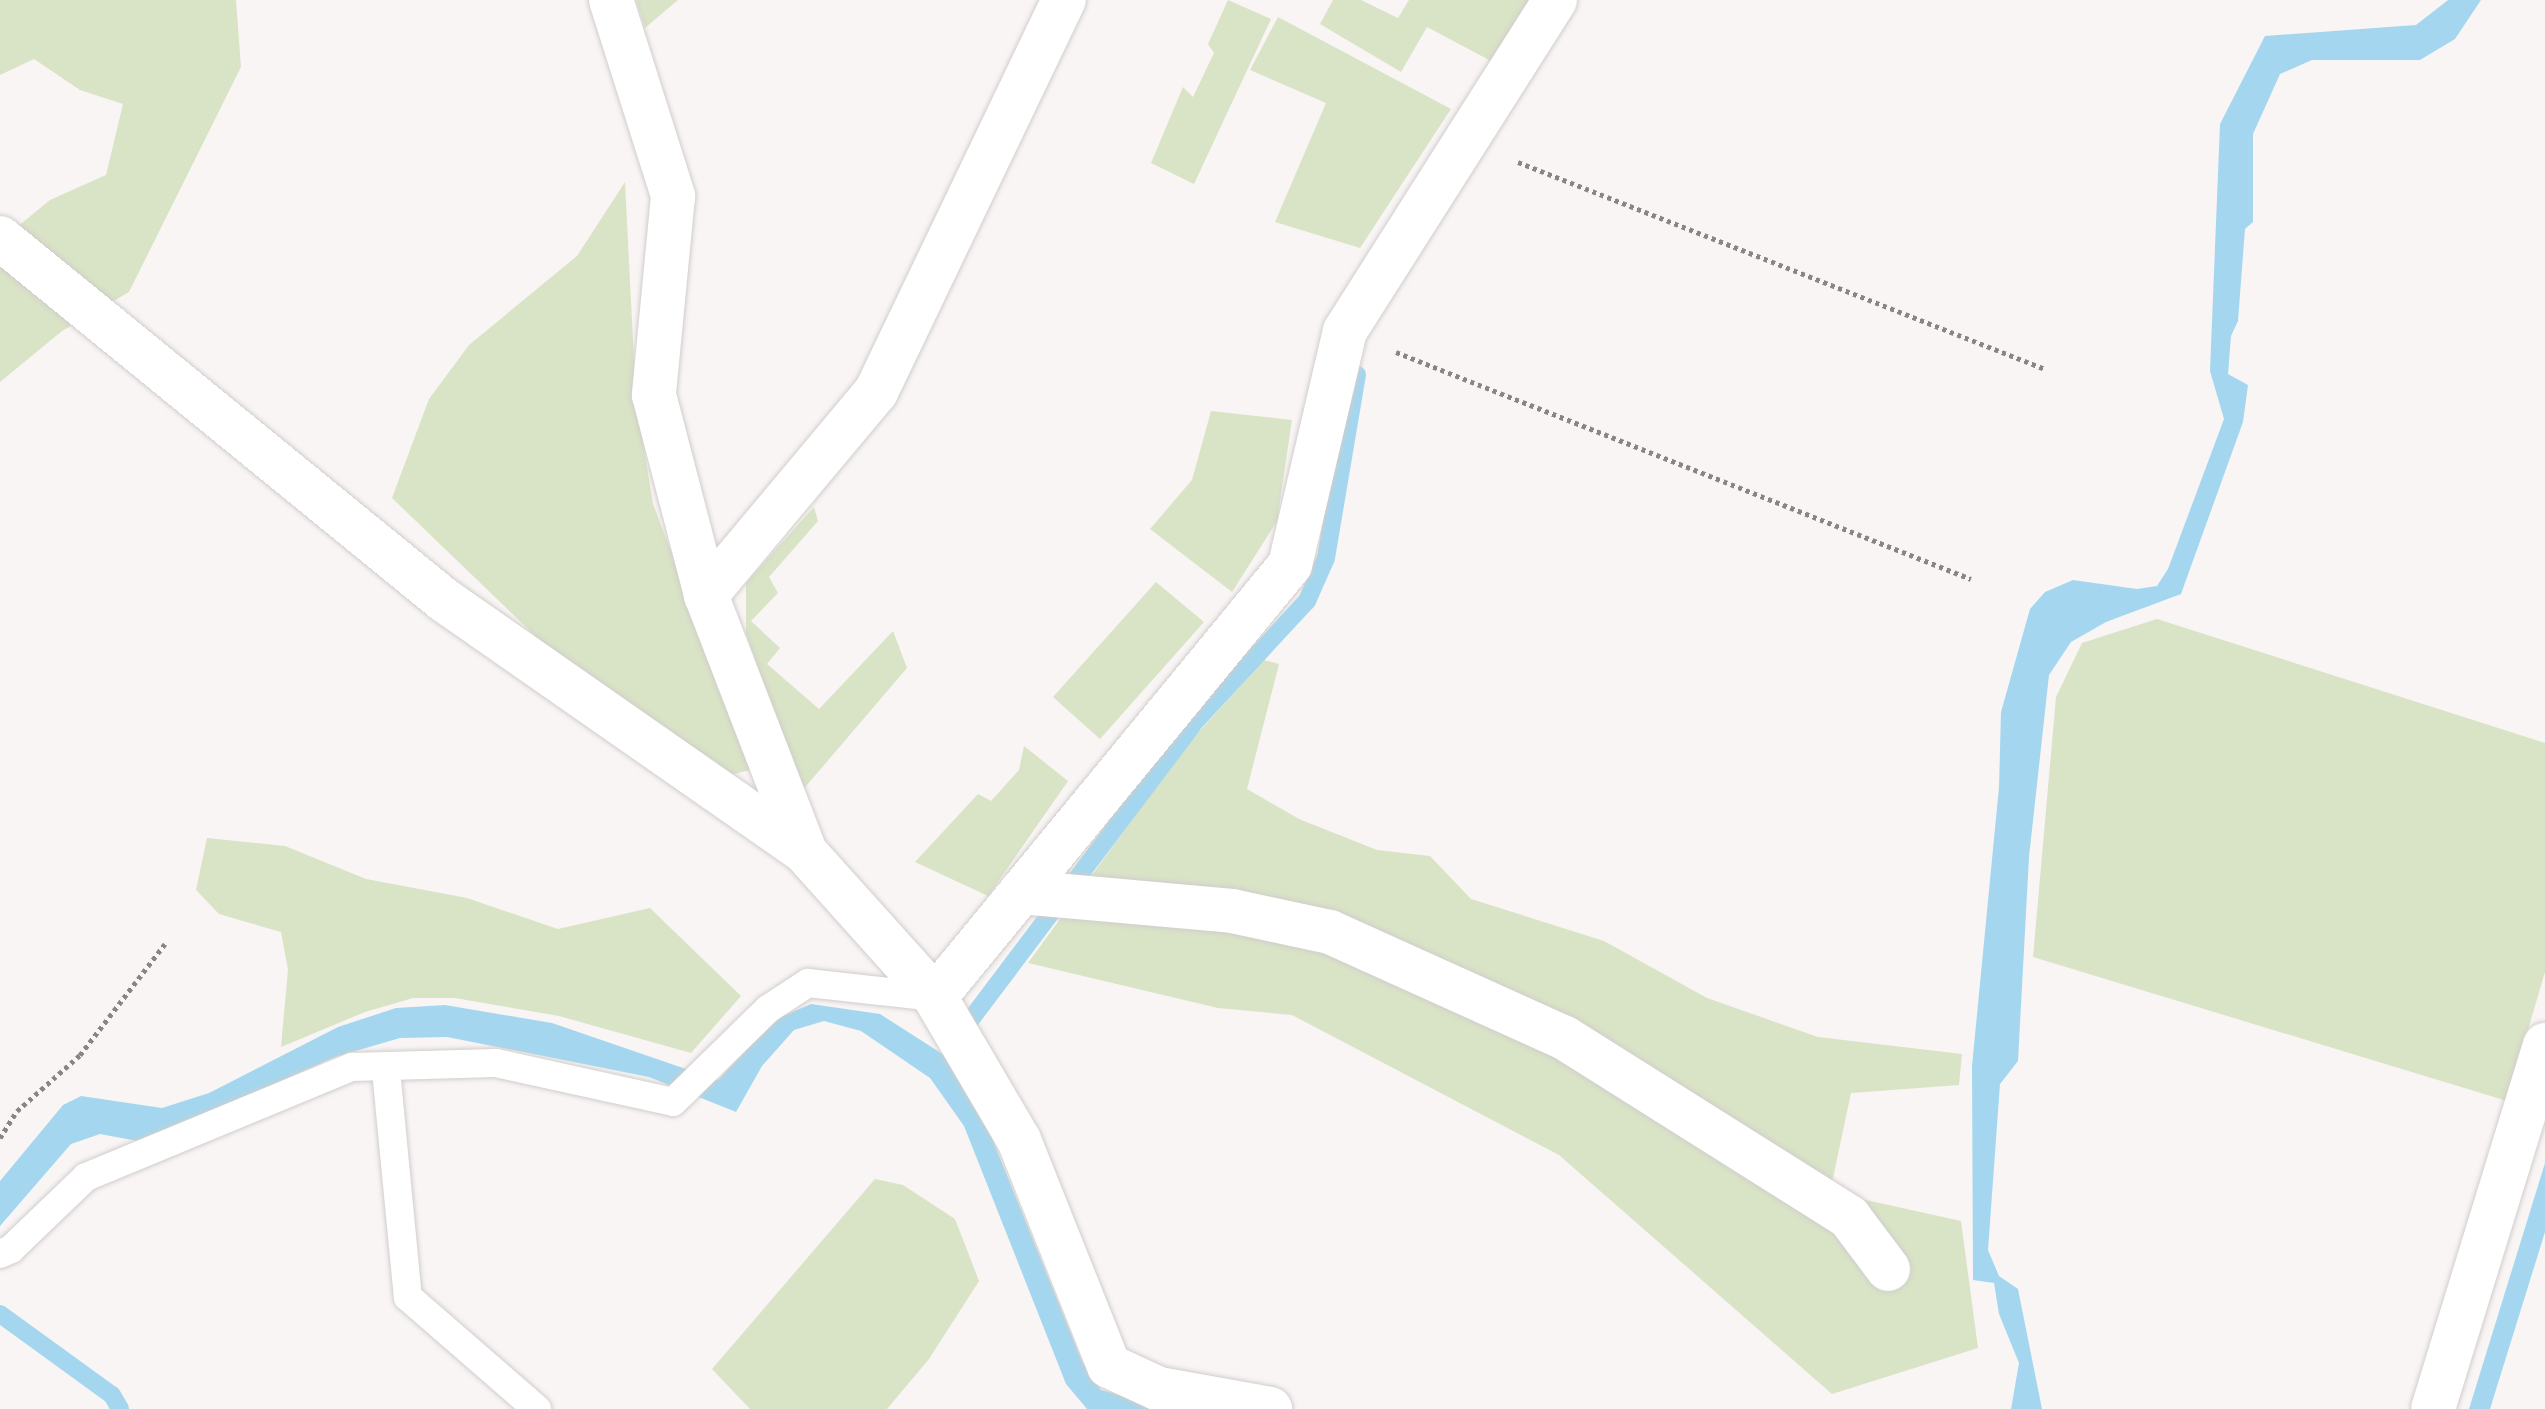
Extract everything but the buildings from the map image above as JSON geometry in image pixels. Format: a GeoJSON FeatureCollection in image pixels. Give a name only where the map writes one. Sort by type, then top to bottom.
{"type":"FeatureCollection","features":[{"type":"Feature","properties":{"kind":"street"},"geometry":{"type":"LineString","coordinates":[[611,0],[673,196],[654,395],[706,595],[805,852]]}},
{"type":"Feature","properties":{"kind":"street"},"geometry":{"type":"LineString","coordinates":[[706,595],[876,392],[1064,0]]}},
{"type":"Feature","properties":{"kind":"street"},"geometry":{"type":"LineString","coordinates":[[935,997],[1290,565],[1345,331],[1555,0]]}},
{"type":"Feature","properties":{"kind":"street"},"geometry":{"type":"LineString","coordinates":[[0,238],[444,600],[805,852],[935,997],[1019,1140],[1109,1366],[1159,1389],[1270,1409]]}},
{"type":"Feature","properties":{"kind":"street"},"geometry":{"type":"LineString","coordinates":[[1021,892],[1232,911],[1330,932],[1565,1038],[1849,1217],[1888,1269]]}},
{"type":"Feature","properties":{"kind":"street"},"geometry":{"type":"LineString","coordinates":[[2433,1409],[2545,1045]]}},
{"type":"Feature","properties":{"kind":"lane"},"geometry":{"type":"LineString","coordinates":[[0,1254],[86,1177],[352,1067],[386,1070],[496,1063],[673,1102],[768,1009],[808,983],[935,997]]}},
{"type":"Feature","properties":{"kind":"lane"},"geometry":{"type":"LineString","coordinates":[[386,1070],[408,1297],[537,1409]]}},
{"type":"Feature","properties":{"kind":"path"},"geometry":{"type":"LineString","coordinates":[[1465,142],[2045,369]]}},
{"type":"Feature","properties":{"kind":"path"},"geometry":{"type":"LineString","coordinates":[[1345,331],[1971,579]]}},
{"type":"Feature","properties":{"kind":"path"},"geometry":{"type":"LineString","coordinates":[[0,1138],[17,1111],[80,1055],[165,944]]}},
{"type":"Feature","properties":{"kind":"green space"},"geometry":{"type":"Polygon","coordinates":[[[0,0],[236,0],[241,67],[129,292],[62,331],[0,382],[0,241],[50,200],[106,175],[123,104],[80,90],[34,59],[0,75],[0,0]]]}},
{"type":"Feature","properties":{"kind":"green space"},"geometry":{"type":"Polygon","coordinates":[[[636,0],[678,0],[645,28],[636,0]]]}},
{"type":"Feature","properties":{"kind":"green space"},"geometry":{"type":"Polygon","coordinates":[[[1228,0],[1271,19],[1194,184],[1151,163],[1183,87],[1193,97],[1214,53],[1208,44],[1228,0]]]}},
{"type":"Feature","properties":{"kind":"green space"},"geometry":{"type":"Polygon","coordinates":[[[1333,0],[1361,0],[1398,18],[1409,0],[1535,0],[1491,61],[1427,27],[1401,72],[1320,24],[1333,0]]]}},
{"type":"Feature","properties":{"kind":"green space"},"geometry":{"type":"Polygon","coordinates":[[[1278,17],[1451,109],[1360,248],[1275,222],[1326,103],[1250,70],[1278,17]]]}},
{"type":"Feature","properties":{"kind":"green space"},"geometry":{"type":"Polygon","coordinates":[[[625,182],[636,400],[653,504],[754,769],[726,776],[552,652],[392,498],[429,399],[469,345],[577,256],[625,182]]]}},
{"type":"Feature","properties":{"kind":"green space"},"geometry":{"type":"Polygon","coordinates":[[[1211,411],[1292,420],[1277,521],[1232,592],[1150,529],[1192,480],[1211,411]]]}},
{"type":"Feature","properties":{"kind":"green space"},"geometry":{"type":"Polygon","coordinates":[[[814,507],[818,521],[769,577],[778,593],[751,621],[780,648],[767,664],[819,709],[893,631],[907,668],[801,792],[746,633],[746,583],[814,507]]]}},
{"type":"Feature","properties":{"kind":"green space"},"geometry":{"type":"Polygon","coordinates":[[[1156,582],[1204,622],[1100,739],[1053,697],[1156,582]]]}},
{"type":"Feature","properties":{"kind":"green space"},"geometry":{"type":"Polygon","coordinates":[[[2157,619],[2545,743],[2545,972],[2507,1101],[2033,957],[2056,697],[2082,643],[2157,619]]]}},
{"type":"Feature","properties":{"kind":"green space"},"geometry":{"type":"Polygon","coordinates":[[[1264,660],[1279,664],[1247,789],[1299,819],[1377,850],[1430,856],[1471,899],[1604,941],[1707,998],[1818,1037],[1962,1054],[1959,1085],[1851,1093],[1830,1192],[1961,1221],[1978,1348],[1832,1394],[1559,1155],[1292,1015],[1218,1008],[1028,963],[1185,747],[1264,660]]]}},
{"type":"Feature","properties":{"kind":"green space"},"geometry":{"type":"Polygon","coordinates":[[[1024,746],[1068,781],[988,896],[915,862],[978,794],[991,801],[1019,770],[1024,746]]]}},
{"type":"Feature","properties":{"kind":"green space"},"geometry":{"type":"Polygon","coordinates":[[[207,838],[285,846],[366,879],[467,898],[558,929],[650,908],[741,996],[691,1053],[559,1016],[455,998],[413,998],[365,1012],[281,1047],[288,970],[281,932],[219,914],[196,890],[207,838]]]}},
{"type":"Feature","properties":{"kind":"green space"},"geometry":{"type":"Polygon","coordinates":[[[875,1179],[903,1185],[955,1219],[979,1281],[929,1359],[887,1409],[750,1409],[712,1369],[875,1179]]]}},
{"type":"Feature","properties":{"kind":"water"},"geometry":{"type":"Polygon","coordinates":[[[2448,0],[2481,0],[2455,39],[2420,60],[2312,60],[2280,74],[2253,134],[2253,222],[2245,229],[2238,321],[2231,336],[2228,374],[2248,385],[2243,422],[2181,594],[2106,622],[2071,642],[2049,675],[2029,857],[2018,1061],[2000,1084],[1988,1250],[1999,1276],[2018,1289],[2042,1409],[2011,1409],[2019,1363],[1999,1314],[1994,1283],[1973,1280],[1972,1066],[1999,787],[2001,712],[2030,609],[2045,592],[2073,580],[2137,589],[2157,586],[2168,569],[2224,419],[2210,371],[2220,124],[2265,36],[2416,25],[2448,0]]]}},
{"type":"Feature","properties":{"kind":"water"},"geometry":{"type":"Polygon","coordinates":[[[811,1004],[880,1014],[944,1055],[979,1106],[1082,1361],[1101,1390],[1173,1409],[1087,1409],[1066,1384],[964,1126],[930,1078],[861,1031],[824,1021],[794,1030],[762,1066],[736,1112],[649,1077],[447,1037],[400,1038],[335,1057],[143,1142],[100,1134],[71,1144],[0,1226],[0,1181],[63,1105],[81,1096],[162,1108],[209,1093],[338,1027],[396,1008],[445,1005],[552,1023],[718,1080],[776,1019],[811,1004]]]}},
{"type":"Feature","properties":{"kind":"water"},"geometry":{"type":"Polygon","coordinates":[[[2545,1163],[2545,1232],[2490,1409],[2469,1409],[2545,1163]]]}},
{"type":"Feature","properties":{"kind":"waterway"},"geometry":{"type":"LineString","coordinates":[[959,1035],[1193,724],[1307,601],[1326,558],[1357,375]]}},
{"type":"Feature","properties":{"kind":"waterway"},"geometry":{"type":"LineString","coordinates":[[0,1314],[112,1395],[120,1409]]}}]}
